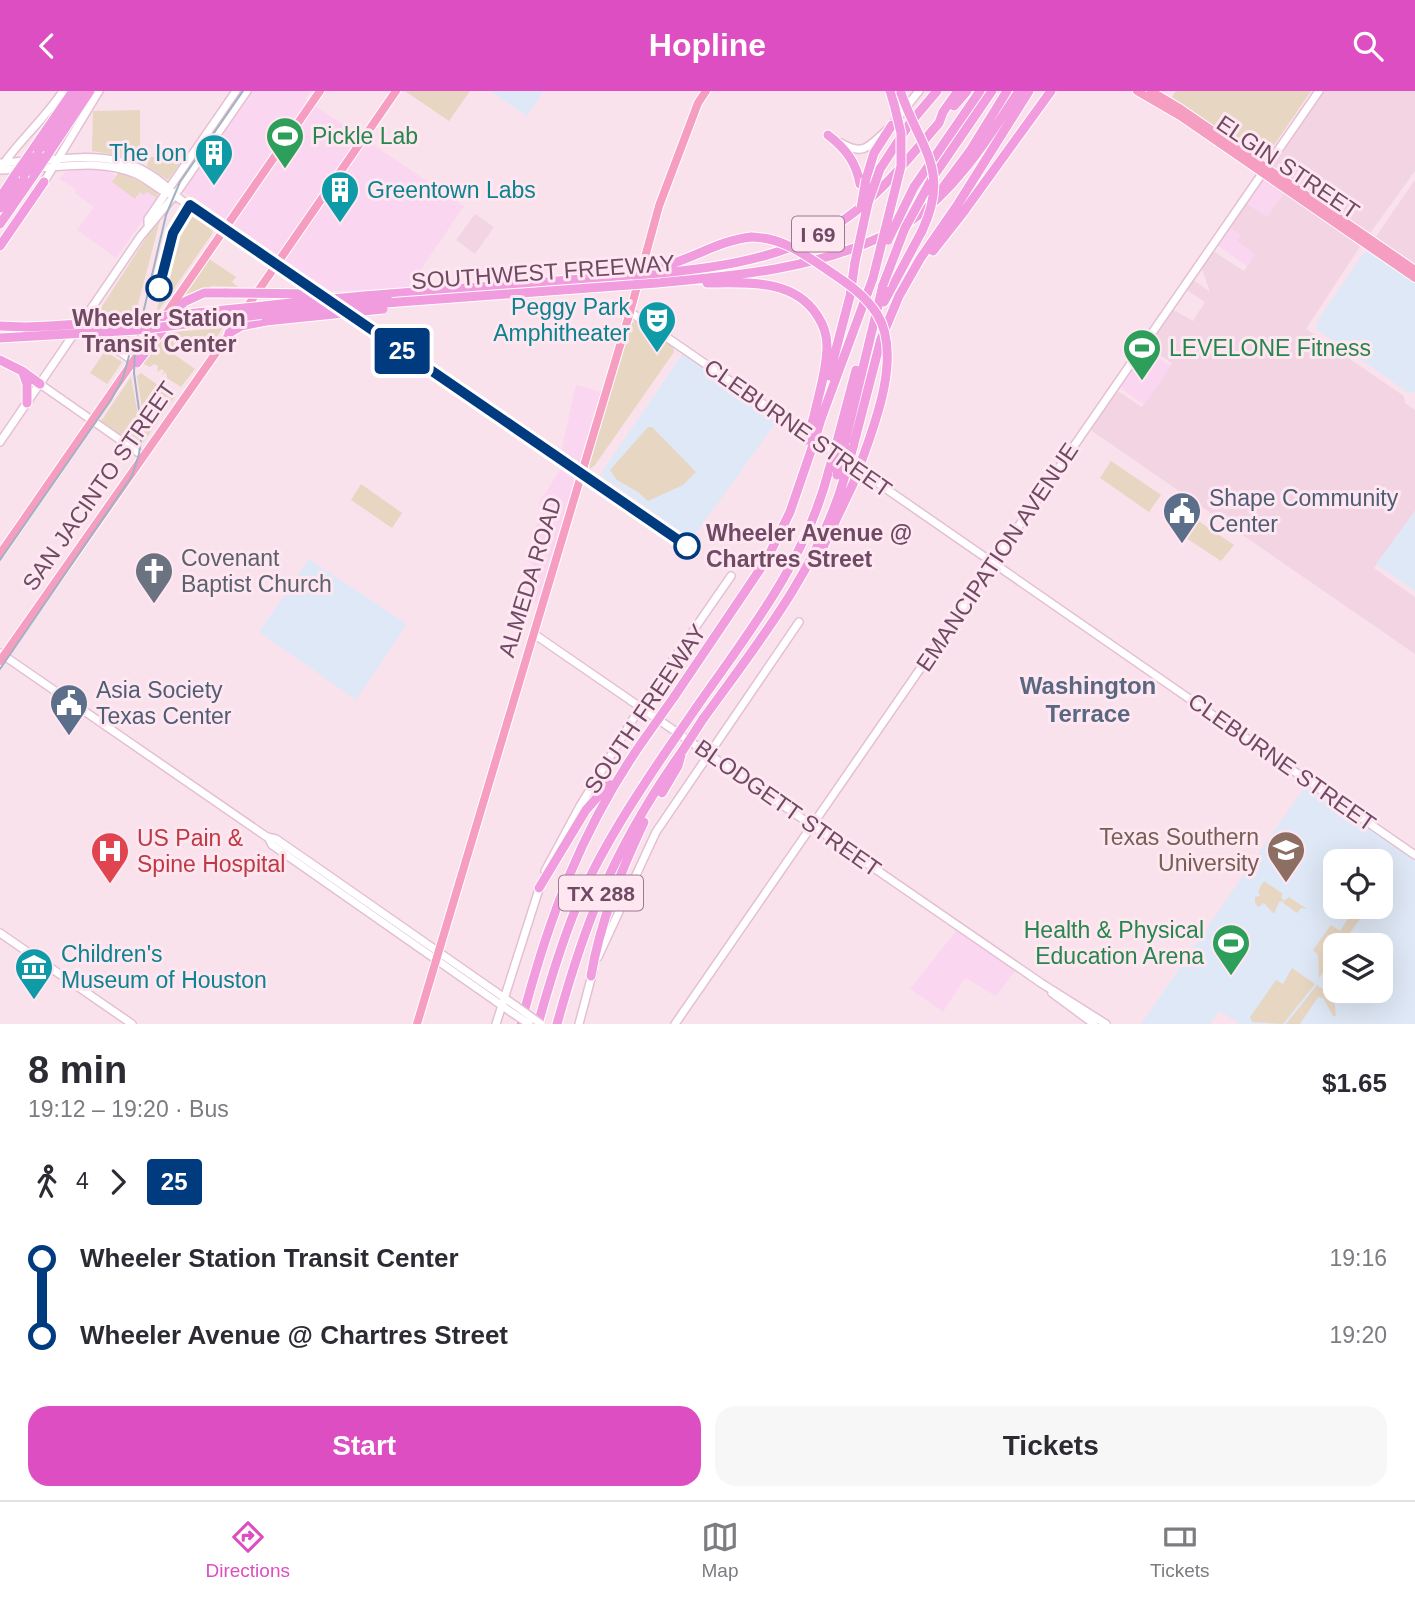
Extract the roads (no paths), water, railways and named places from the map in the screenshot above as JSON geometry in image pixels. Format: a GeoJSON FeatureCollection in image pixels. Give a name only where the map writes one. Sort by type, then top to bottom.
{"type":"FeatureCollection","features":[{"type":"Feature","properties":{"kind":"highway"},"geometry":{"type":"LineString","coordinates":[[43,156],[73,91]]}},
{"type":"Feature","properties":{"kind":"highway"},"geometry":{"type":"LineString","coordinates":[[0,208],[24,175],[43,156],[80,91]]}},
{"type":"Feature","properties":{"kind":"highway"},"geometry":{"type":"LineString","coordinates":[[0,198],[43,156],[89,91]]}},
{"type":"Feature","properties":{"kind":"highway"},"geometry":{"type":"LineString","coordinates":[[873,278],[901,166],[901,132],[890,91]]}},
{"type":"Feature","properties":{"kind":"highway"},"geometry":{"type":"LineString","coordinates":[[855,262],[868,203],[880,169],[910,123],[937,91]]}},
{"type":"Feature","properties":{"kind":"highway","name":"SOUTHWEST FREEWAY"},"geometry":{"type":"LineString","coordinates":[[0,326],[119,321],[289,301],[634,275],[752,260],[781,251],[825,231],[870,199],[939,123],[943,112],[958,91]]}},
{"type":"Feature","properties":{"kind":"highway"},"geometry":{"type":"LineString","coordinates":[[939,123],[967,91]]}},
{"type":"Feature","properties":{"kind":"highway"},"geometry":{"type":"LineString","coordinates":[[817,417],[893,228],[914,187],[980,91]]}},
{"type":"Feature","properties":{"kind":"highway"},"geometry":{"type":"LineString","coordinates":[[540,1024],[556,963],[580,898],[609,842],[665,753],[782,585],[801,550],[837,475],[883,285],[905,228],[929,184],[992,91]]}},
{"type":"Feature","properties":{"kind":"highway"},"geometry":{"type":"LineString","coordinates":[[922,213],[970,151],[1007,91]]}},
{"type":"Feature","properties":{"kind":"highway","name":"SOUTHWEST FREEWAY"},"geometry":{"type":"LineString","coordinates":[[0,338],[100,333],[305,309],[661,283],[751,272],[823,259],[873,241],[904,226],[922,213],[964,171],[1019,91]]}},
{"type":"Feature","properties":{"kind":"highway"},"geometry":{"type":"LineString","coordinates":[[845,442],[899,296],[1029,91]]}},
{"type":"Feature","properties":{"kind":"highway"},"geometry":{"type":"LineString","coordinates":[[907,282],[962,214],[1051,91]]}},
{"type":"Feature","properties":{"kind":"highway"},"geometry":{"type":"LineString","coordinates":[[799,582],[819,544],[834,505],[837,475],[876,312],[926,222],[934,194],[930,159],[901,92]]}},
{"type":"Feature","properties":{"kind":"highway"},"geometry":{"type":"LineString","coordinates":[[817,417],[850,296],[863,181],[874,153],[892,125]]}},
{"type":"Feature","properties":{"kind":"highway"},"geometry":{"type":"LineString","coordinates":[[828,135],[853,161],[863,181]]}},
{"type":"Feature","properties":{"kind":"highway"},"geometry":{"type":"LineString","coordinates":[[0,224],[24,175]]}},
{"type":"Feature","properties":{"kind":"highway"},"geometry":{"type":"LineString","coordinates":[[0,246],[44,182]]}},
{"type":"Feature","properties":{"kind":"highway"},"geometry":{"type":"LineString","coordinates":[[658,271],[735,240],[752,237],[777,241],[801,251],[857,291],[881,322],[887,346],[886,375],[868,440],[853,485],[826,541],[799,582]]}},
{"type":"Feature","properties":{"kind":"highway"},"geometry":{"type":"LineString","coordinates":[[661,283],[771,285],[787,289],[804,300],[821,320],[827,342],[817,417]]}},
{"type":"Feature","properties":{"kind":"highway"},"geometry":{"type":"LineString","coordinates":[[135,361],[184,302],[204,293],[389,294]]}},
{"type":"Feature","properties":{"kind":"highway"},"geometry":{"type":"LineString","coordinates":[[229,333],[241,326],[266,321],[470,298]]}},
{"type":"Feature","properties":{"kind":"highway"},"geometry":{"type":"LineString","coordinates":[[0,360],[40,384]]}},
{"type":"Feature","properties":{"kind":"highway"},"geometry":{"type":"LineString","coordinates":[[22,371],[27,384],[27,403]]}},
{"type":"Feature","properties":{"kind":"highway","name":"SOUTH FREEWAY"},"geometry":{"type":"LineString","coordinates":[[522,1024],[542,948],[579,851],[620,773],[760,571],[786,522],[807,464],[817,417]]}},
{"type":"Feature","properties":{"kind":"highway","name":"TX 288"},"geometry":{"type":"LineString","coordinates":[[557,1024],[581,945],[599,896],[616,862],[676,765],[682,750],[799,582]]}},
{"type":"Feature","properties":{"kind":"highway"},"geometry":{"type":"LineString","coordinates":[[591,976],[603,926],[629,853],[676,765]]}},
{"type":"Feature","properties":{"kind":"highway"},"geometry":{"type":"LineString","coordinates":[[539,888],[586,810],[620,773]]}},
{"type":"Feature","properties":{"kind":"main road"},"geometry":{"type":"LineString","coordinates":[[1,166],[63,91]]}},
{"type":"Feature","properties":{"kind":"main road"},"geometry":{"type":"LineString","coordinates":[[43,156],[99,91]]}},
{"type":"Feature","properties":{"kind":"main road"},"geometry":{"type":"LineString","coordinates":[[148,227],[148,219],[236,91]]}},
{"type":"Feature","properties":{"kind":"main road"},"geometry":{"type":"LineString","coordinates":[[0,442],[148,227],[175,195],[247,91]]}},
{"type":"Feature","properties":{"kind":"main road"},"geometry":{"type":"LineString","coordinates":[[0,554],[320,91]]}},
{"type":"Feature","properties":{"kind":"main road","name":"SAN JACINTO STREET"},"geometry":{"type":"LineString","coordinates":[[1,657],[396,91]]}},
{"type":"Feature","properties":{"kind":"main road","name":"ALMEDA ROAD"},"geometry":{"type":"LineString","coordinates":[[417,1024],[630,312],[659,206],[698,103],[706,91]]}},
{"type":"Feature","properties":{"kind":"main road"},"geometry":{"type":"LineString","coordinates":[[828,135],[848,147],[861,149],[870,145],[892,125],[919,91]]}},
{"type":"Feature","properties":{"kind":"main road","name":"ELGIN STREET"},"geometry":{"type":"LineString","coordinates":[[1137,91],[1265,170],[1415,270]]}},
{"type":"Feature","properties":{"kind":"main road","name":"ELGIN STREET"},"geometry":{"type":"LineString","coordinates":[[1151,91],[1181,109],[1415,278]]}},
{"type":"Feature","properties":{"kind":"main road","name":"EMANCIPATION AVENUE"},"geometry":{"type":"LineString","coordinates":[[676,1024],[1319,91]]}},
{"type":"Feature","properties":{"kind":"main road"},"geometry":{"type":"LineString","coordinates":[[1,166],[43,156],[96,156],[126,162],[142,169],[168,191]]}},
{"type":"Feature","properties":{"kind":"main road"},"geometry":{"type":"LineString","coordinates":[[43,156],[53,167]]}},
{"type":"Feature","properties":{"kind":"main road"},"geometry":{"type":"LineString","coordinates":[[1,166],[53,167],[95,164],[139,175],[175,195],[582,473]]}},
{"type":"Feature","properties":{"kind":"main road"},"geometry":{"type":"LineString","coordinates":[[44,182],[53,167]]}},
{"type":"Feature","properties":{"kind":"main road","name":"CLEBURNE STREET"},"geometry":{"type":"LineString","coordinates":[[630,312],[1415,855]]}},
{"type":"Feature","properties":{"kind":"main road"},"geometry":{"type":"LineString","coordinates":[[80,325],[135,361]]}},
{"type":"Feature","properties":{"kind":"main road"},"geometry":{"type":"LineString","coordinates":[[40,384],[143,456]]}},
{"type":"Feature","properties":{"kind":"main road"},"geometry":{"type":"LineString","coordinates":[[496,1024],[549,861],[640,706],[731,576]]}},
{"type":"Feature","properties":{"kind":"main road"},"geometry":{"type":"LineString","coordinates":[[579,1024],[591,976],[656,832],[799,622]]}},
{"type":"Feature","properties":{"kind":"main road","name":"BLODGETT STREET"},"geometry":{"type":"LineString","coordinates":[[534,634],[1041,983],[1106,1024]]}},
{"type":"Feature","properties":{"kind":"main road"},"geometry":{"type":"LineString","coordinates":[[1,657],[267,837],[272,845],[400,929],[503,1001],[529,1024]]}},
{"type":"Feature","properties":{"kind":"main road"},"geometry":{"type":"LineString","coordinates":[[0,933],[132,1024]]}},
{"type":"Feature","properties":{"kind":"main road"},"geometry":{"type":"LineString","coordinates":[[437,955],[488,986],[503,1001]]}},
{"type":"Feature","properties":{"kind":"main road"},"geometry":{"type":"LineString","coordinates":[[488,986],[499,987],[510,976]]}},
{"type":"Feature","properties":{"kind":"main road","name":"BLODGETT STREET"},"geometry":{"type":"LineString","coordinates":[[1041,983],[1094,1024]]}},
{"type":"Feature","properties":{"kind":"main road"},"geometry":{"type":"LineString","coordinates":[[513,1009],[540,1024]]}},
{"type":"Feature","properties":{"kind":"tram line"},"geometry":{"type":"LineString","coordinates":[[0,669],[132,476],[142,432],[134,373],[135,348],[166,215],[180,182],[243,91]]}},
{"type":"Feature","properties":{"kind":"tram line"},"geometry":{"type":"LineString","coordinates":[[0,560],[111,400],[123,378],[129,356]]}},
{"type":"Feature","properties":{"kind":"place","name":"Pickle Lab"},"geometry":{"type":"Point","coordinates":[285,170]}},
{"type":"Feature","properties":{"kind":"place","name":"The Ion"},"geometry":{"type":"Point","coordinates":[214,187]}},
{"type":"Feature","properties":{"kind":"place","name":"Greentown Labs"},"geometry":{"type":"Point","coordinates":[340,224]}},
{"type":"Feature","properties":{"kind":"place","name":"Wheeler Station Transit Center"},"geometry":{"type":"Point","coordinates":[159,288]}},
{"type":"Feature","properties":{"kind":"place","name":"Peggy Park Amphitheater"},"geometry":{"type":"Point","coordinates":[657,354]}},
{"type":"Feature","properties":{"kind":"place","name":"LEVELONE Fitness"},"geometry":{"type":"Point","coordinates":[1142,382]}},
{"type":"Feature","properties":{"kind":"place","name":"Shape Community Center"},"geometry":{"type":"Point","coordinates":[1182,545]}},
{"type":"Feature","properties":{"kind":"place","name":"Wheeler Avenue @ Chartres Street"},"geometry":{"type":"Point","coordinates":[687,546]}},
{"type":"Feature","properties":{"kind":"place","name":"Covenant Baptist Church"},"geometry":{"type":"Point","coordinates":[154,605]}},
{"type":"Feature","properties":{"kind":"place","name":"Asia Society Texas Center"},"geometry":{"type":"Point","coordinates":[69,737]}},
{"type":"Feature","properties":{"kind":"place","name":"Texas Southern University"},"geometry":{"type":"Point","coordinates":[1286,884]}},
{"type":"Feature","properties":{"kind":"place","name":"US Pain & Spine Hospital"},"geometry":{"type":"Point","coordinates":[110,885]}},
{"type":"Feature","properties":{"kind":"place","name":"Health & Physical Education Arena"},"geometry":{"type":"Point","coordinates":[1231,977]}},
{"type":"Feature","properties":{"kind":"place","name":"Children's Museum of Houston"},"geometry":{"type":"Point","coordinates":[34,1001]}},
{"type":"Feature","properties":{"kind":"district","name":"Washington Terrace"},"geometry":{"type":"Point","coordinates":[1088,699]}}]}
